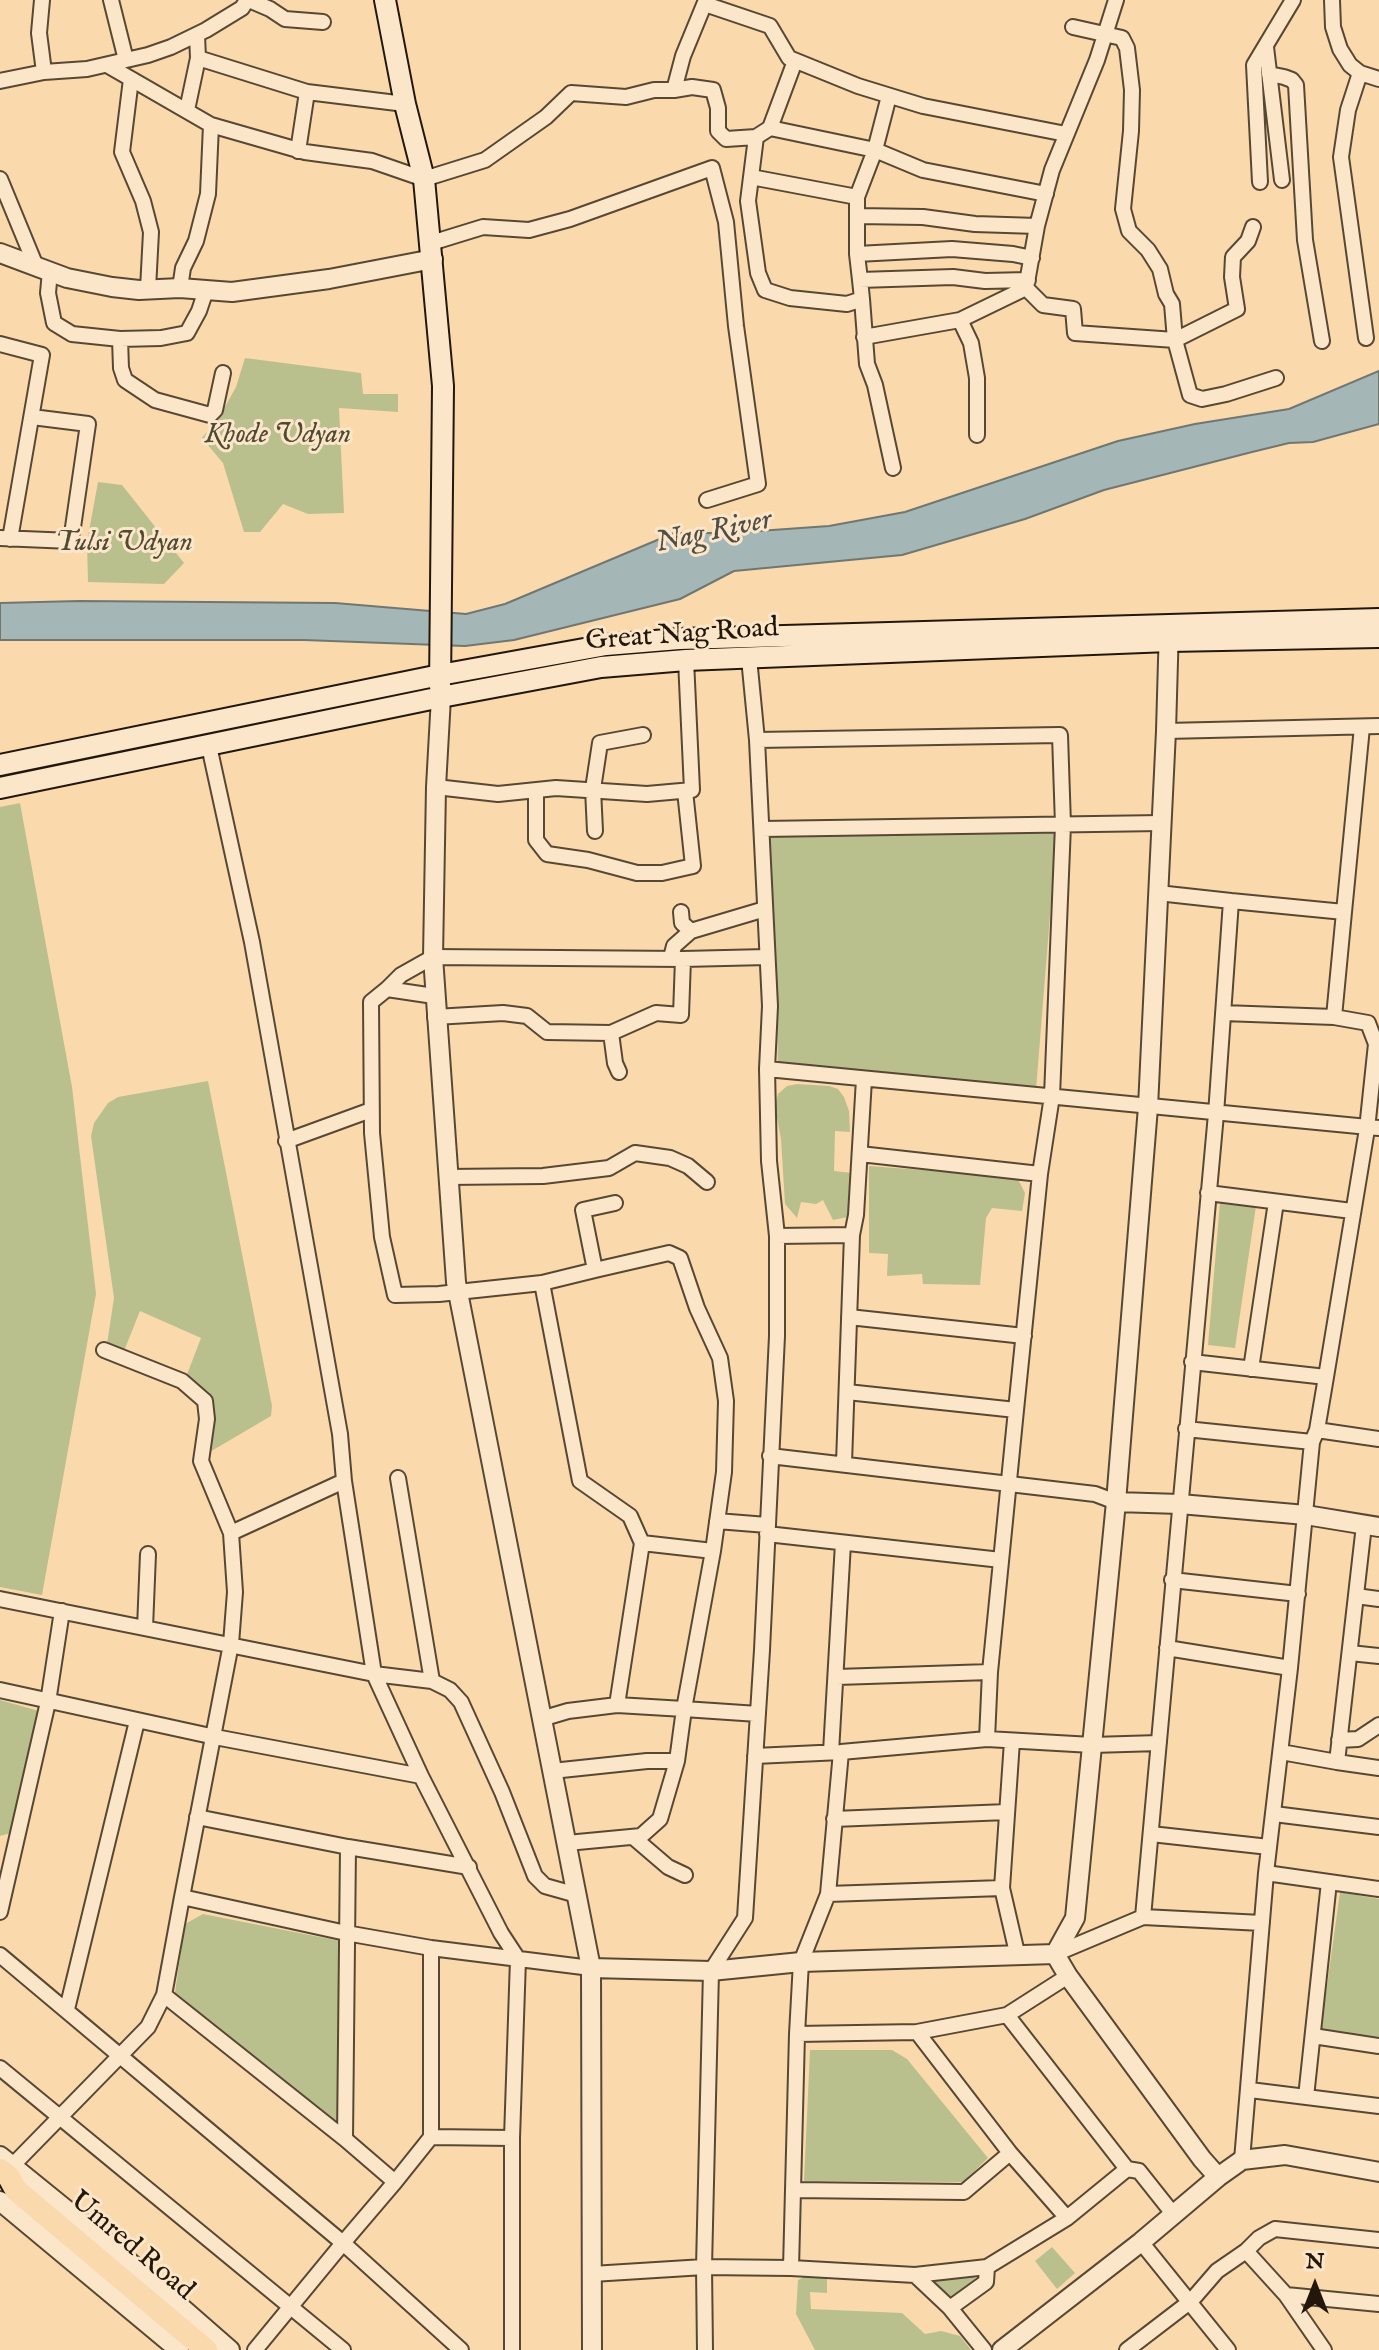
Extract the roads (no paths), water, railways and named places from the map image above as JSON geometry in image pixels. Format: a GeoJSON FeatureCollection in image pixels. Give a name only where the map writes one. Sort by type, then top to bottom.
{"type":"FeatureCollection","features":[{"type":"Feature","properties":{"kind":"main road"},"geometry":{"type":"LineString","coordinates":[[385,0],[405,104],[424,179],[443,386],[441,697]]}},
{"type":"Feature","properties":{"kind":"main road","name":"Great Nag Road"},"geometry":{"type":"LineString","coordinates":[[0,788],[601,667],[1379,619]]}},
{"type":"Feature","properties":{"kind":"main road","name":"Great Nag Road"},"geometry":{"type":"LineString","coordinates":[[0,765],[440,667],[606,645],[679,639],[1169,633],[1379,637]]}},
{"type":"Feature","properties":{"kind":"main road","name":"Umred Road"},"geometry":{"type":"LineString","coordinates":[[5,2178],[206,2350]]}},
{"type":"Feature","properties":{"kind":"street"},"geometry":{"type":"LineString","coordinates":[[42,0],[39,33],[44,72]]}},
{"type":"Feature","properties":{"kind":"street"},"geometry":{"type":"LineString","coordinates":[[111,0],[126,60]]}},
{"type":"Feature","properties":{"kind":"street"},"geometry":{"type":"LineString","coordinates":[[0,81],[44,72],[87,69],[171,47],[242,8],[248,0],[285,19],[323,22]]}},
{"type":"Feature","properties":{"kind":"street"},"geometry":{"type":"LineString","coordinates":[[1116,0],[1097,60],[1066,134],[1046,194],[1027,284],[1043,305],[1073,309],[1075,333],[1175,340],[1237,309],[1232,277],[1233,257],[1248,241],[1253,227]]}},
{"type":"Feature","properties":{"kind":"street"},"geometry":{"type":"LineString","coordinates":[[1260,182],[1254,65],[1293,0]]}},
{"type":"Feature","properties":{"kind":"street"},"geometry":{"type":"LineString","coordinates":[[1332,0],[1333,27],[1340,49],[1350,65],[1360,73],[1379,79]]}},
{"type":"Feature","properties":{"kind":"street"},"geometry":{"type":"LineString","coordinates":[[674,90],[683,56],[706,2],[770,26],[789,58],[889,96],[923,106],[1066,134]]}},
{"type":"Feature","properties":{"kind":"street"},"geometry":{"type":"LineString","coordinates":[[1073,27],[1122,38],[1127,48],[1132,90],[1131,131],[1123,209],[1129,231],[1148,250],[1160,269],[1166,294],[1172,304],[1175,340],[1190,395],[1202,399],[1276,378]]}},
{"type":"Feature","properties":{"kind":"street"},"geometry":{"type":"LineString","coordinates":[[187,110],[198,58],[197,35]]}},
{"type":"Feature","properties":{"kind":"street"},"geometry":{"type":"LineString","coordinates":[[1266,47],[1282,180]]}},
{"type":"Feature","properties":{"kind":"street"},"geometry":{"type":"LineString","coordinates":[[198,58],[307,92],[405,104]]}},
{"type":"Feature","properties":{"kind":"street"},"geometry":{"type":"LineString","coordinates":[[107,65],[211,125],[298,151],[372,161],[424,179],[485,160],[546,117],[571,93],[626,97],[654,90],[692,87],[713,90],[718,108],[718,131],[726,139],[756,137],[770,128],[795,61]]}},
{"type":"Feature","properties":{"kind":"street"},"geometry":{"type":"LineString","coordinates":[[1360,73],[1348,110],[1341,157],[1366,338]]}},
{"type":"Feature","properties":{"kind":"street"},"geometry":{"type":"LineString","coordinates":[[1269,74],[1292,80],[1296,85],[1305,240],[1322,341]]}},
{"type":"Feature","properties":{"kind":"street"},"geometry":{"type":"LineString","coordinates":[[131,79],[122,152],[143,201],[151,232],[148,289]]}},
{"type":"Feature","properties":{"kind":"street"},"geometry":{"type":"LineString","coordinates":[[298,151],[307,92]]}},
{"type":"Feature","properties":{"kind":"street"},"geometry":{"type":"LineString","coordinates":[[889,96],[875,150],[857,197],[857,254],[867,364],[875,385],[893,468]]}},
{"type":"Feature","properties":{"kind":"street"},"geometry":{"type":"LineString","coordinates":[[180,288],[183,268],[196,241],[208,194],[211,125]]}},
{"type":"Feature","properties":{"kind":"street"},"geometry":{"type":"LineString","coordinates":[[770,128],[875,150],[923,170],[1046,194]]}},
{"type":"Feature","properties":{"kind":"street"},"geometry":{"type":"LineString","coordinates":[[756,137],[748,201],[758,273],[765,290],[790,298],[847,304],[862,299]]}},
{"type":"Feature","properties":{"kind":"street"},"geometry":{"type":"LineString","coordinates":[[0,253],[67,278],[112,287],[232,292],[329,279],[432,251],[483,227],[529,230],[570,219],[712,168],[726,222],[736,326],[758,484],[707,500]]}},
{"type":"Feature","properties":{"kind":"street"},"geometry":{"type":"LineString","coordinates":[[751,177],[857,197]]}},
{"type":"Feature","properties":{"kind":"street"},"geometry":{"type":"LineString","coordinates":[[0,179],[42,268],[54,323],[72,334],[120,339],[161,338],[187,333],[206,290]]}},
{"type":"Feature","properties":{"kind":"street"},"geometry":{"type":"LineString","coordinates":[[857,216],[923,217],[975,224],[1037,226]]}},
{"type":"Feature","properties":{"kind":"street"},"geometry":{"type":"LineString","coordinates":[[857,254],[952,249],[1032,258]]}},
{"type":"Feature","properties":{"kind":"street"},"geometry":{"type":"LineString","coordinates":[[860,280],[953,277],[1027,284]]}},
{"type":"Feature","properties":{"kind":"street"},"geometry":{"type":"LineString","coordinates":[[864,337],[960,320],[1027,284]]}},
{"type":"Feature","properties":{"kind":"street"},"geometry":{"type":"LineString","coordinates":[[960,320],[971,343],[977,378],[977,435]]}},
{"type":"Feature","properties":{"kind":"street"},"geometry":{"type":"LineString","coordinates":[[120,339],[121,368],[125,380],[155,400],[210,415],[215,410],[223,373]]}},
{"type":"Feature","properties":{"kind":"street"},"geometry":{"type":"LineString","coordinates":[[0,344],[42,355],[32,417],[5,539],[71,541],[88,424],[32,417]]}},
{"type":"Feature","properties":{"kind":"street"},"geometry":{"type":"LineString","coordinates":[[1055,1954],[1075,1918],[1116,1502],[1148,1107],[1169,633]]}},
{"type":"Feature","properties":{"kind":"street"},"geometry":{"type":"LineString","coordinates":[[705,2350],[711,1971],[745,1918],[777,1336],[777,1236],[769,1161],[767,1069],[770,1006],[757,740],[749,658]]}},
{"type":"Feature","properties":{"kind":"street"},"geometry":{"type":"LineString","coordinates":[[436,787],[498,794],[556,788],[647,794],[692,790],[686,660]]}},
{"type":"Feature","properties":{"kind":"street"},"geometry":{"type":"LineString","coordinates":[[441,697],[436,787],[434,996],[457,1290],[591,1968],[592,2350]]}},
{"type":"Feature","properties":{"kind":"street"},"geometry":{"type":"LineString","coordinates":[[1166,731],[1379,726]]}},
{"type":"Feature","properties":{"kind":"street"},"geometry":{"type":"LineString","coordinates":[[1334,1017],[1362,727]]}},
{"type":"Feature","properties":{"kind":"street"},"geometry":{"type":"LineString","coordinates":[[595,831],[593,789],[600,743],[643,735]]}},
{"type":"Feature","properties":{"kind":"street"},"geometry":{"type":"LineString","coordinates":[[757,740],[1060,735],[1063,825],[1052,1096],[1040,1174],[1016,1410],[990,1672],[987,1739]]}},
{"type":"Feature","properties":{"kind":"street"},"geometry":{"type":"LineString","coordinates":[[209,746],[252,942],[340,1434],[344,1481],[374,1674],[421,1776],[501,1933],[518,1959],[512,2138],[512,2350]]}},
{"type":"Feature","properties":{"kind":"street"},"geometry":{"type":"LineString","coordinates":[[536,790],[536,840],[547,854],[588,860],[637,873],[662,873],[693,866],[685,791]]}},
{"type":"Feature","properties":{"kind":"street"},"geometry":{"type":"LineString","coordinates":[[762,829],[1161,823]]}},
{"type":"Feature","properties":{"kind":"street"},"geometry":{"type":"LineString","coordinates":[[1158,893],[1344,912]]}},
{"type":"Feature","properties":{"kind":"street"},"geometry":{"type":"LineString","coordinates":[[1143,1917],[1216,1114],[1231,901]]}},
{"type":"Feature","properties":{"kind":"street"},"geometry":{"type":"LineString","coordinates":[[435,1017],[503,1013],[527,1016],[547,1032],[611,1033],[656,1013],[681,1015],[674,946],[691,931],[765,909]]}},
{"type":"Feature","properties":{"kind":"street"},"geometry":{"type":"LineString","coordinates":[[681,912],[682,923],[691,931]]}},
{"type":"Feature","properties":{"kind":"street"},"geometry":{"type":"LineString","coordinates":[[567,1843],[641,1836],[660,1819],[677,1761],[724,1472],[726,1401],[720,1358],[697,1308],[680,1258],[669,1253],[542,1283],[439,1294],[395,1295],[382,1237],[371,1110],[371,1002],[401,975],[433,957],[767,957]]}},
{"type":"Feature","properties":{"kind":"street"},"geometry":{"type":"LineString","coordinates":[[387,989],[434,996]]}},
{"type":"Feature","properties":{"kind":"street"},"geometry":{"type":"LineString","coordinates":[[1223,1013],[1334,1017],[1368,1023],[1378,1044],[1373,1128],[1352,1211],[1314,1436],[1266,1873],[1242,2160]]}},
{"type":"Feature","properties":{"kind":"street"},"geometry":{"type":"LineString","coordinates":[[611,1033],[619,1072]]}},
{"type":"Feature","properties":{"kind":"street"},"geometry":{"type":"LineString","coordinates":[[767,1069],[1373,1128]]}},
{"type":"Feature","properties":{"kind":"street"},"geometry":{"type":"LineString","coordinates":[[844,1463],[852,1235],[856,1215],[864,1079]]}},
{"type":"Feature","properties":{"kind":"street"},"geometry":{"type":"LineString","coordinates":[[286,1141],[371,1110]]}},
{"type":"Feature","properties":{"kind":"street"},"geometry":{"type":"LineString","coordinates":[[447,1177],[556,1175],[609,1168],[635,1153],[670,1158],[688,1166],[707,1182]]}},
{"type":"Feature","properties":{"kind":"street"},"geometry":{"type":"LineString","coordinates":[[860,1154],[1040,1174]]}},
{"type":"Feature","properties":{"kind":"street"},"geometry":{"type":"LineString","coordinates":[[1208,1193],[1352,1211]]}},
{"type":"Feature","properties":{"kind":"street"},"geometry":{"type":"LineString","coordinates":[[1251,1369],[1276,1202]]}},
{"type":"Feature","properties":{"kind":"street"},"geometry":{"type":"LineString","coordinates":[[595,1270],[583,1210],[615,1203]]}},
{"type":"Feature","properties":{"kind":"street"},"geometry":{"type":"LineString","coordinates":[[777,1236],[852,1235]]}},
{"type":"Feature","properties":{"kind":"street"},"geometry":{"type":"LineString","coordinates":[[542,1283],[580,1481],[630,1516],[642,1543],[617,1705]]}},
{"type":"Feature","properties":{"kind":"street"},"geometry":{"type":"LineString","coordinates":[[849,1317],[1024,1336]]}},
{"type":"Feature","properties":{"kind":"street"},"geometry":{"type":"LineString","coordinates":[[5,2178],[148,2027],[164,1995],[231,1644],[235,1592],[231,1533],[201,1461],[207,1419],[205,1401],[182,1381],[104,1350]]}},
{"type":"Feature","properties":{"kind":"street"},"geometry":{"type":"LineString","coordinates":[[1192,1362],[1326,1377]]}},
{"type":"Feature","properties":{"kind":"street"},"geometry":{"type":"LineString","coordinates":[[847,1392],[1016,1410]]}},
{"type":"Feature","properties":{"kind":"street"},"geometry":{"type":"LineString","coordinates":[[1186,1429],[1379,1439]]}},
{"type":"Feature","properties":{"kind":"street"},"geometry":{"type":"LineString","coordinates":[[770,1456],[1095,1494],[1116,1502],[1306,1515],[1371,1526],[1356,1596],[1337,1762]]}},
{"type":"Feature","properties":{"kind":"street"},"geometry":{"type":"LineString","coordinates":[[398,1478],[432,1681]]}},
{"type":"Feature","properties":{"kind":"street"},"geometry":{"type":"LineString","coordinates":[[231,1533],[344,1481]]}},
{"type":"Feature","properties":{"kind":"street"},"geometry":{"type":"LineString","coordinates":[[717,1521],[843,1543],[1001,1560]]}},
{"type":"Feature","properties":{"kind":"street"},"geometry":{"type":"LineString","coordinates":[[642,1543],[713,1551]]}},
{"type":"Feature","properties":{"kind":"street"},"geometry":{"type":"LineString","coordinates":[[791,2268],[801,1962],[828,1894],[834,1819],[843,1543]]}},
{"type":"Feature","properties":{"kind":"street"},"geometry":{"type":"LineString","coordinates":[[145,1628],[148,1554]]}},
{"type":"Feature","properties":{"kind":"street"},"geometry":{"type":"LineString","coordinates":[[1172,1580],[1298,1594]]}},
{"type":"Feature","properties":{"kind":"street"},"geometry":{"type":"LineString","coordinates":[[1356,1596],[1379,1599]]}},
{"type":"Feature","properties":{"kind":"street"},"geometry":{"type":"LineString","coordinates":[[0,1599],[374,1674],[432,1681],[450,1690],[461,1702],[502,1792],[535,1876],[545,1886],[577,1895]]}},
{"type":"Feature","properties":{"kind":"street"},"geometry":{"type":"LineString","coordinates":[[0,1912],[6,1856],[48,1702],[62,1611]]}},
{"type":"Feature","properties":{"kind":"street"},"geometry":{"type":"LineString","coordinates":[[1167,1648],[1290,1668]]}},
{"type":"Feature","properties":{"kind":"street"},"geometry":{"type":"LineString","coordinates":[[1350,1653],[1379,1656]]}},
{"type":"Feature","properties":{"kind":"street"},"geometry":{"type":"LineString","coordinates":[[837,1677],[990,1672]]}},
{"type":"Feature","properties":{"kind":"street"},"geometry":{"type":"LineString","coordinates":[[0,1690],[215,1737],[421,1776]]}},
{"type":"Feature","properties":{"kind":"street"},"geometry":{"type":"LineString","coordinates":[[541,1719],[568,1711],[617,1705],[758,1714]]}},
{"type":"Feature","properties":{"kind":"street"},"geometry":{"type":"LineString","coordinates":[[67,2009],[137,1721]]}},
{"type":"Feature","properties":{"kind":"street"},"geometry":{"type":"LineString","coordinates":[[1339,1740],[1358,1739],[1379,1725]]}},
{"type":"Feature","properties":{"kind":"street"},"geometry":{"type":"LineString","coordinates":[[755,1756],[987,1739],[1092,1745],[1159,1743]]}},
{"type":"Feature","properties":{"kind":"street"},"geometry":{"type":"LineString","coordinates":[[1012,1741],[1002,1888],[1017,1953]]}},
{"type":"Feature","properties":{"kind":"street"},"geometry":{"type":"LineString","coordinates":[[1281,1752],[1379,1768]]}},
{"type":"Feature","properties":{"kind":"street"},"geometry":{"type":"LineString","coordinates":[[552,1771],[677,1761]]}},
{"type":"Feature","properties":{"kind":"street"},"geometry":{"type":"LineString","coordinates":[[834,1819],[1007,1812]]}},
{"type":"Feature","properties":{"kind":"street"},"geometry":{"type":"LineString","coordinates":[[1274,1814],[1379,1827]]}},
{"type":"Feature","properties":{"kind":"street"},"geometry":{"type":"LineString","coordinates":[[197,1817],[469,1867]]}},
{"type":"Feature","properties":{"kind":"street"},"geometry":{"type":"LineString","coordinates":[[1151,1834],[1269,1847]]}},
{"type":"Feature","properties":{"kind":"street"},"geometry":{"type":"LineString","coordinates":[[633,1837],[668,1867],[685,1875]]}},
{"type":"Feature","properties":{"kind":"street"},"geometry":{"type":"LineString","coordinates":[[345,2139],[348,1847]]}},
{"type":"Feature","properties":{"kind":"street"},"geometry":{"type":"LineString","coordinates":[[1266,1873],[1379,1889]]}},
{"type":"Feature","properties":{"kind":"street"},"geometry":{"type":"LineString","coordinates":[[1306,2097],[1329,1882]]}},
{"type":"Feature","properties":{"kind":"street"},"geometry":{"type":"LineString","coordinates":[[828,1894],[1002,1888]]}},
{"type":"Feature","properties":{"kind":"street"},"geometry":{"type":"LineString","coordinates":[[182,1897],[431,1948],[591,1968],[711,1971],[801,1962],[1055,1954],[1143,1917],[1262,1923]]}},
{"type":"Feature","properties":{"kind":"street"},"geometry":{"type":"LineString","coordinates":[[255,2350],[431,2137],[431,1948]]}},
{"type":"Feature","properties":{"kind":"street"},"geometry":{"type":"LineString","coordinates":[[1055,1954],[1068,1976],[1218,2177]]}},
{"type":"Feature","properties":{"kind":"street"},"geometry":{"type":"LineString","coordinates":[[0,1955],[343,2243],[461,2350]]}},
{"type":"Feature","properties":{"kind":"street"},"geometry":{"type":"LineString","coordinates":[[797,2034],[917,2032],[1007,2015],[1068,1976]]}},
{"type":"Feature","properties":{"kind":"street"},"geometry":{"type":"LineString","coordinates":[[164,1995],[395,2182]]}},
{"type":"Feature","properties":{"kind":"street"},"geometry":{"type":"LineString","coordinates":[[1007,2015],[1127,2169],[1139,2171],[1174,2215]]}},
{"type":"Feature","properties":{"kind":"street"},"geometry":{"type":"LineString","coordinates":[[917,2032],[1010,2153],[1067,2218]]}},
{"type":"Feature","properties":{"kind":"street"},"geometry":{"type":"LineString","coordinates":[[1313,2036],[1379,2046]]}},
{"type":"Feature","properties":{"kind":"street"},"geometry":{"type":"LineString","coordinates":[[0,2068],[343,2350]]}},
{"type":"Feature","properties":{"kind":"street"},"geometry":{"type":"LineString","coordinates":[[1250,2090],[1379,2106]]}},
{"type":"Feature","properties":{"kind":"street"},"geometry":{"type":"LineString","coordinates":[[431,2137],[512,2138]]}},
{"type":"Feature","properties":{"kind":"street"},"geometry":{"type":"LineString","coordinates":[[794,2190],[964,2192],[1010,2153]]}},
{"type":"Feature","properties":{"kind":"street"},"geometry":{"type":"LineString","coordinates":[[1002,2350],[1242,2160],[1285,2155],[1379,2172]]}},
{"type":"Feature","properties":{"kind":"street"},"geometry":{"type":"LineString","coordinates":[[592,2274],[704,2267],[915,2275],[987,2267],[1067,2218],[1127,2169]]}},
{"type":"Feature","properties":{"kind":"street"},"geometry":{"type":"LineString","coordinates":[[5,2178],[179,2350]]}},
{"type":"Feature","properties":{"kind":"street"},"geometry":{"type":"LineString","coordinates":[[5,2178],[111,2246],[230,2350]]}},
{"type":"Feature","properties":{"kind":"street"},"geometry":{"type":"LineString","coordinates":[[1127,2350],[1191,2301],[1217,2271],[1275,2229],[1379,2240]]}},
{"type":"Feature","properties":{"kind":"street"},"geometry":{"type":"LineString","coordinates":[[1141,2242],[1228,2350]]}},
{"type":"Feature","properties":{"kind":"street"},"geometry":{"type":"LineString","coordinates":[[1246,2251],[1286,2295],[1324,2350]]}},
{"type":"Feature","properties":{"kind":"street"},"geometry":{"type":"LineString","coordinates":[[950,2308],[986,2282],[987,2267]]}},
{"type":"Feature","properties":{"kind":"street"},"geometry":{"type":"LineString","coordinates":[[915,2275],[950,2308],[984,2350]]}},
{"type":"Feature","properties":{"kind":"street"},"geometry":{"type":"LineString","coordinates":[[1286,2295],[1379,2304]]}},
{"type":"Feature","properties":{"kind":"water","name":"Nag River"},"geometry":{"type":"Polygon","coordinates":[[[1379,371],[1379,424],[1313,442],[1289,443],[1104,490],[1025,519],[902,555],[734,571],[680,599],[514,640],[465,646],[304,640],[0,640],[0,603],[335,603],[466,614],[505,604],[674,533],[730,533],[829,526],[905,512],[1118,441],[1195,424],[1289,409],[1379,371]]]}},
{"type":"Feature","properties":{"kind":"park label","name":"Khode Udyan"},"geometry":{"type":"Point","coordinates":[278,436]}},
{"type":"Feature","properties":{"kind":"park label","name":"Tulsi Udyan"},"geometry":{"type":"Point","coordinates":[124,544]}}]}
